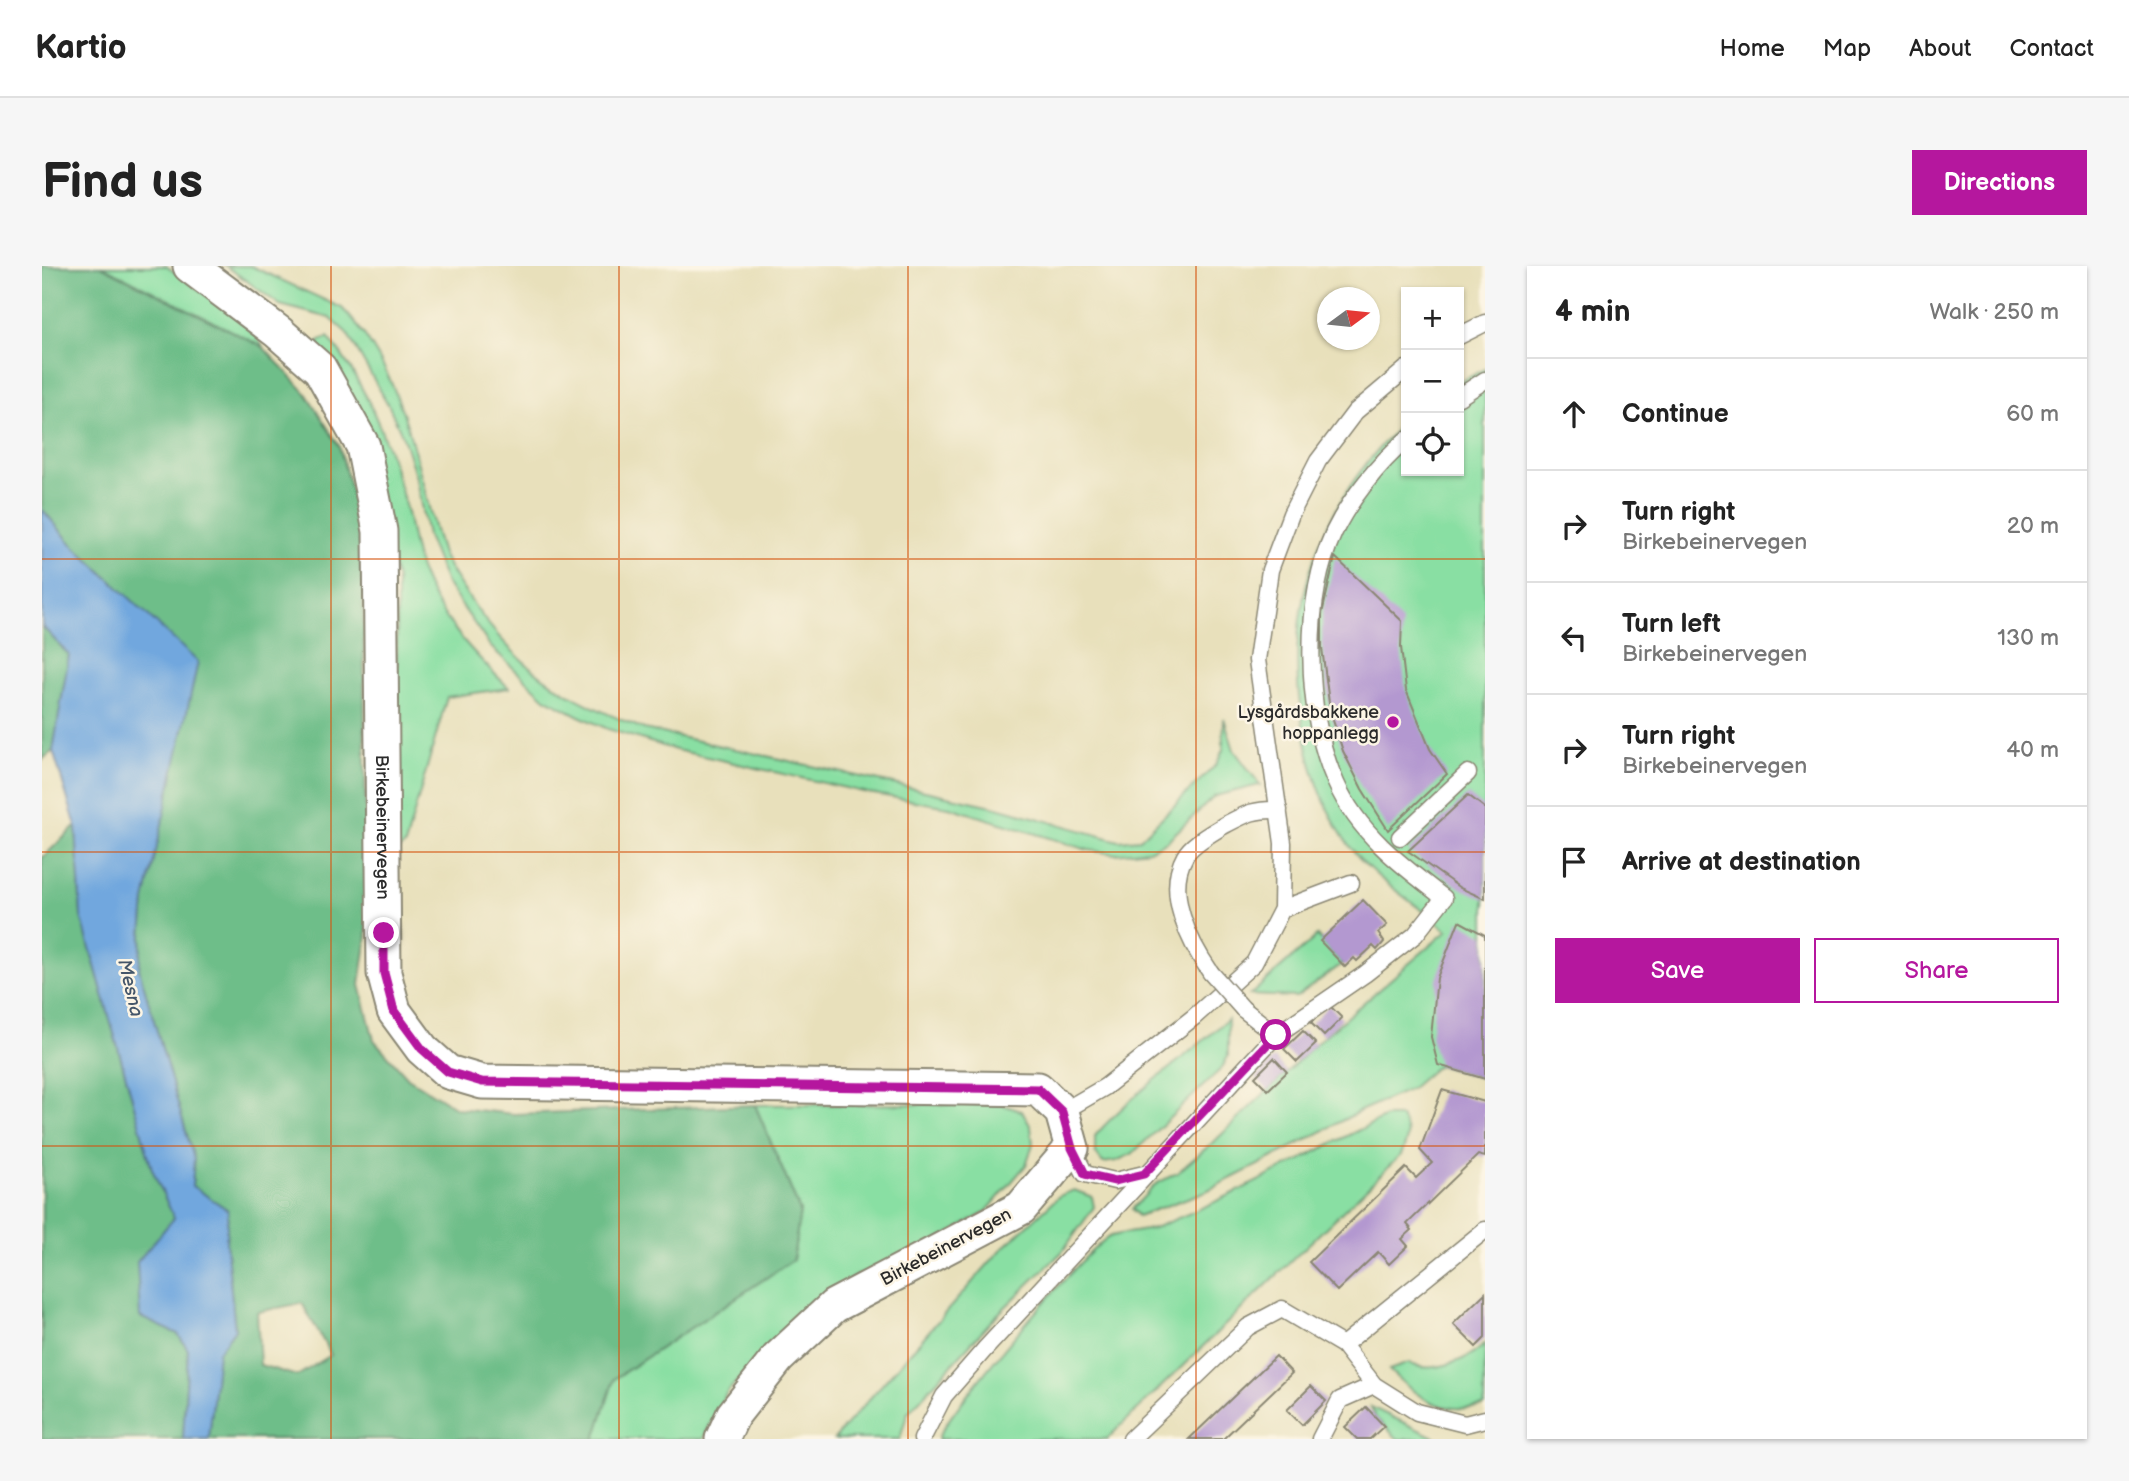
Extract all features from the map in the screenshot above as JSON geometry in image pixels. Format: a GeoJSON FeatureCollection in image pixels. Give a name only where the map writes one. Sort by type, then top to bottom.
{"type":"FeatureCollection","features":[{"type":"Feature","properties":{"kind":"street","name":"Birkebeinervegen"},"geometry":{"type":"LineString","coordinates":[[190,266],[278,332],[320,369],[363,446],[380,531],[384,973],[394,1011],[422,1049],[448,1072],[482,1082],[1038,1089],[1062,1112]]}},
{"type":"Feature","properties":{"kind":"street"},"geometry":{"type":"LineString","coordinates":[[1062,1112],[1072,1148]]}},
{"type":"Feature","properties":{"kind":"street","name":"Birkebeinervegen"},"geometry":{"type":"LineString","coordinates":[[722,1439],[733,1415],[778,1358],[834,1306],[1021,1208],[1072,1148]]}},
{"type":"Feature","properties":{"kind":"lane"},"geometry":{"type":"LineString","coordinates":[[1464,334],[1485,323]]}},
{"type":"Feature","properties":{"kind":"lane"},"geometry":{"type":"LineString","coordinates":[[1062,1112],[1105,1087],[1194,1017],[1254,963],[1282,909],[1283,843],[1263,714],[1258,660],[1270,570],[1291,514],[1318,461],[1355,412],[1401,373]]}},
{"type":"Feature","properties":{"kind":"lane"},"geometry":{"type":"LineString","coordinates":[[1464,394],[1485,380]]}},
{"type":"Feature","properties":{"kind":"lane"},"geometry":{"type":"LineString","coordinates":[[922,1439],[944,1396],[1144,1174],[1276,1035],[1365,974],[1415,935],[1444,898],[1399,864],[1366,831],[1336,783],[1321,730],[1312,680],[1312,624],[1319,580],[1334,532],[1363,487],[1401,445]]}},
{"type":"Feature","properties":{"kind":"lane"},"geometry":{"type":"LineString","coordinates":[[1401,837],[1468,773]]}},
{"type":"Feature","properties":{"kind":"lane"},"geometry":{"type":"LineString","coordinates":[[1276,1035],[1243,1010],[1193,947],[1181,911],[1179,872],[1186,853],[1214,831],[1255,809],[1279,810]]}},
{"type":"Feature","properties":{"kind":"lane"},"geometry":{"type":"LineString","coordinates":[[1282,909],[1351,883]]}},
{"type":"Feature","properties":{"kind":"lane"},"geometry":{"type":"LineString","coordinates":[[1072,1148],[1085,1174],[1115,1181],[1144,1174]]}},
{"type":"Feature","properties":{"kind":"lane"},"geometry":{"type":"LineString","coordinates":[[1343,1345],[1485,1230]]}},
{"type":"Feature","properties":{"kind":"lane"},"geometry":{"type":"LineString","coordinates":[[1131,1439],[1248,1327],[1282,1309],[1343,1345],[1374,1385],[1417,1412],[1465,1424],[1485,1419]]}},
{"type":"Feature","properties":{"kind":"lane"},"geometry":{"type":"LineString","coordinates":[[1320,1439],[1340,1400],[1374,1385]]}},
{"type":"Feature","properties":{"kind":"green space"},"geometry":{"type":"Polygon","coordinates":[[[42,266],[101,266],[263,347],[306,393],[339,446],[357,512],[363,584],[367,936],[360,985],[374,1040],[408,1078],[456,1108],[514,1114],[755,1105],[800,1211],[793,1260],[614,1379],[595,1439],[209,1439],[218,1352],[235,1329],[226,1242],[228,1210],[192,1186],[194,1159],[139,969],[145,901],[70,542],[42,509],[42,266]],[[302,1303],[257,1312],[260,1365],[297,1376],[331,1355],[302,1303]]]}},
{"type":"Feature","properties":{"kind":"green space"},"geometry":{"type":"Polygon","coordinates":[[[102,266],[166,266],[252,328],[263,347],[102,266]]]}},
{"type":"Feature","properties":{"kind":"green space"},"geometry":{"type":"Polygon","coordinates":[[[226,266],[251,266],[342,308],[382,363],[396,393],[442,554],[450,569],[470,600],[510,649],[554,685],[580,700],[644,729],[997,807],[1119,841],[1140,839],[1216,765],[1223,750],[1224,718],[1234,750],[1260,785],[1215,796],[1167,841],[1149,850],[1115,854],[1088,850],[949,807],[868,793],[676,750],[608,729],[579,716],[545,698],[490,646],[446,583],[427,536],[415,474],[403,437],[389,406],[347,333],[330,318],[280,305],[226,266]]]}},
{"type":"Feature","properties":{"kind":"green space"},"geometry":{"type":"Polygon","coordinates":[[[328,337],[354,374],[375,414],[404,501],[419,565],[438,606],[460,636],[509,688],[447,697],[405,845],[397,850],[397,579],[319,351],[318,342],[328,337]]]}},
{"type":"Feature","properties":{"kind":"green space","name":"Lysgårdsbakkene hoppanlegg"},"geometry":{"type":"Polygon","coordinates":[[[1485,369],[1485,1079],[1438,1065],[1409,1090],[1362,1110],[1204,1192],[1138,1216],[1132,1209],[1156,1184],[1177,1173],[1217,1139],[1320,1040],[1447,931],[1361,860],[1334,822],[1315,777],[1307,746],[1298,686],[1298,643],[1303,602],[1313,562],[1329,524],[1349,487],[1401,425],[1401,476],[1464,476],[1464,380],[1485,369]]]}},
{"type":"Feature","properties":{"kind":"green space"},"geometry":{"type":"Polygon","coordinates":[[[42,626],[69,655],[53,751],[42,760],[42,626]]]}},
{"type":"Feature","properties":{"kind":"green space"},"geometry":{"type":"Polygon","coordinates":[[[76,826],[81,916],[152,1169],[174,1218],[141,1317],[178,1334],[188,1350],[183,1439],[42,1439],[42,858],[76,826]]]}},
{"type":"Feature","properties":{"kind":"green space"},"geometry":{"type":"Polygon","coordinates":[[[1317,936],[1342,964],[1296,997],[1250,995],[1317,936]]]}},
{"type":"Feature","properties":{"kind":"green space"},"geometry":{"type":"Polygon","coordinates":[[[1228,1019],[1228,1056],[1222,1068],[1132,1154],[1103,1163],[1095,1153],[1095,1136],[1142,1090],[1228,1019]]]}},
{"type":"Feature","properties":{"kind":"green space"},"geometry":{"type":"Polygon","coordinates":[[[755,1105],[1003,1105],[1022,1111],[1031,1127],[1033,1144],[1026,1165],[986,1212],[938,1240],[857,1275],[798,1315],[727,1392],[703,1439],[595,1439],[614,1379],[793,1260],[800,1211],[755,1105]]]}},
{"type":"Feature","properties":{"kind":"green space"},"geometry":{"type":"Polygon","coordinates":[[[1386,1117],[1400,1117],[1407,1131],[1401,1155],[1107,1439],[938,1439],[964,1399],[1017,1333],[1074,1269],[1109,1237],[1150,1229],[1185,1215],[1386,1117]]]}},
{"type":"Feature","properties":{"kind":"green space"},"geometry":{"type":"Polygon","coordinates":[[[1074,1190],[1092,1197],[1094,1207],[1062,1252],[994,1318],[907,1414],[900,1439],[834,1439],[998,1253],[1059,1196],[1074,1190]]]}},
{"type":"Feature","properties":{"kind":"green space"},"geometry":{"type":"Polygon","coordinates":[[[1485,1344],[1484,1406],[1455,1408],[1432,1402],[1410,1389],[1389,1370],[1409,1363],[1428,1367],[1449,1364],[1485,1344]]]}},
{"type":"Feature","properties":{"kind":"green space"},"geometry":{"type":"Polygon","coordinates":[[[1371,1407],[1438,1439],[1398,1439],[1376,1418],[1371,1407]]]}},
{"type":"Feature","properties":{"kind":"water","name":"Mesna"},"geometry":{"type":"Polygon","coordinates":[[[42,509],[70,542],[198,662],[145,901],[139,969],[194,1159],[192,1186],[228,1210],[226,1242],[235,1329],[218,1352],[209,1439],[183,1439],[188,1350],[178,1334],[140,1317],[137,1262],[174,1218],[152,1169],[81,916],[76,826],[53,751],[69,655],[42,626],[42,509]]]}},
{"type":"Feature","properties":{"kind":"building"},"geometry":{"type":"Polygon","coordinates":[[[1335,557],[1402,621],[1401,647],[1406,690],[1430,749],[1447,774],[1388,830],[1362,789],[1343,751],[1330,711],[1322,648],[1322,614],[1335,557]]]}},
{"type":"Feature","properties":{"kind":"building"},"geometry":{"type":"Polygon","coordinates":[[[1468,795],[1485,808],[1485,899],[1460,888],[1408,851],[1468,795]]]}},
{"type":"Feature","properties":{"kind":"building"},"geometry":{"type":"Polygon","coordinates":[[[1363,900],[1387,925],[1378,933],[1384,942],[1377,950],[1373,946],[1357,961],[1354,958],[1345,967],[1320,941],[1363,900]]]}},
{"type":"Feature","properties":{"kind":"building"},"geometry":{"type":"Polygon","coordinates":[[[1459,921],[1485,935],[1485,1079],[1438,1065],[1431,1037],[1437,978],[1459,921]]]}},
{"type":"Feature","properties":{"kind":"building"},"geometry":{"type":"Polygon","coordinates":[[[1329,1005],[1342,1018],[1324,1036],[1311,1023],[1329,1005]]]}},
{"type":"Feature","properties":{"kind":"building"},"geometry":{"type":"Polygon","coordinates":[[[1303,1031],[1316,1044],[1297,1062],[1284,1049],[1303,1031]]]}},
{"type":"Feature","properties":{"kind":"building"},"geometry":{"type":"Polygon","coordinates":[[[1274,1058],[1287,1072],[1268,1090],[1255,1077],[1274,1058]]]}},
{"type":"Feature","properties":{"kind":"building"},"geometry":{"type":"Polygon","coordinates":[[[1442,1090],[1485,1102],[1485,1157],[1478,1155],[1407,1224],[1412,1230],[1402,1239],[1408,1246],[1389,1264],[1378,1252],[1337,1291],[1309,1262],[1406,1168],[1416,1178],[1432,1163],[1420,1150],[1442,1090]]]}},
{"type":"Feature","properties":{"kind":"building"},"geometry":{"type":"Polygon","coordinates":[[[1485,1293],[1485,1338],[1476,1347],[1453,1324],[1485,1293]]]}},
{"type":"Feature","properties":{"kind":"building"},"geometry":{"type":"Polygon","coordinates":[[[1276,1356],[1292,1373],[1223,1439],[1189,1439],[1276,1356]]]}},
{"type":"Feature","properties":{"kind":"building"},"geometry":{"type":"Polygon","coordinates":[[[1311,1386],[1326,1401],[1302,1425],[1287,1410],[1311,1386]]]}},
{"type":"Feature","properties":{"kind":"building"},"geometry":{"type":"Polygon","coordinates":[[[1366,1407],[1384,1426],[1370,1439],[1357,1439],[1345,1427],[1366,1407]]]}},
{"type":"Feature","properties":{"kind":"place","name":"Lysgårdsbakkene hoppanlegg"},"geometry":{"type":"Point","coordinates":[1393,722]}},
{"type":"Feature","properties":{"kind":"route"},"geometry":{"type":"LineString","coordinates":[[384,933],[384,973],[394,1011],[422,1049],[448,1072],[482,1082],[1038,1089],[1062,1112],[1072,1148],[1085,1174],[1115,1181],[1144,1174],[1276,1035]]}}]}
